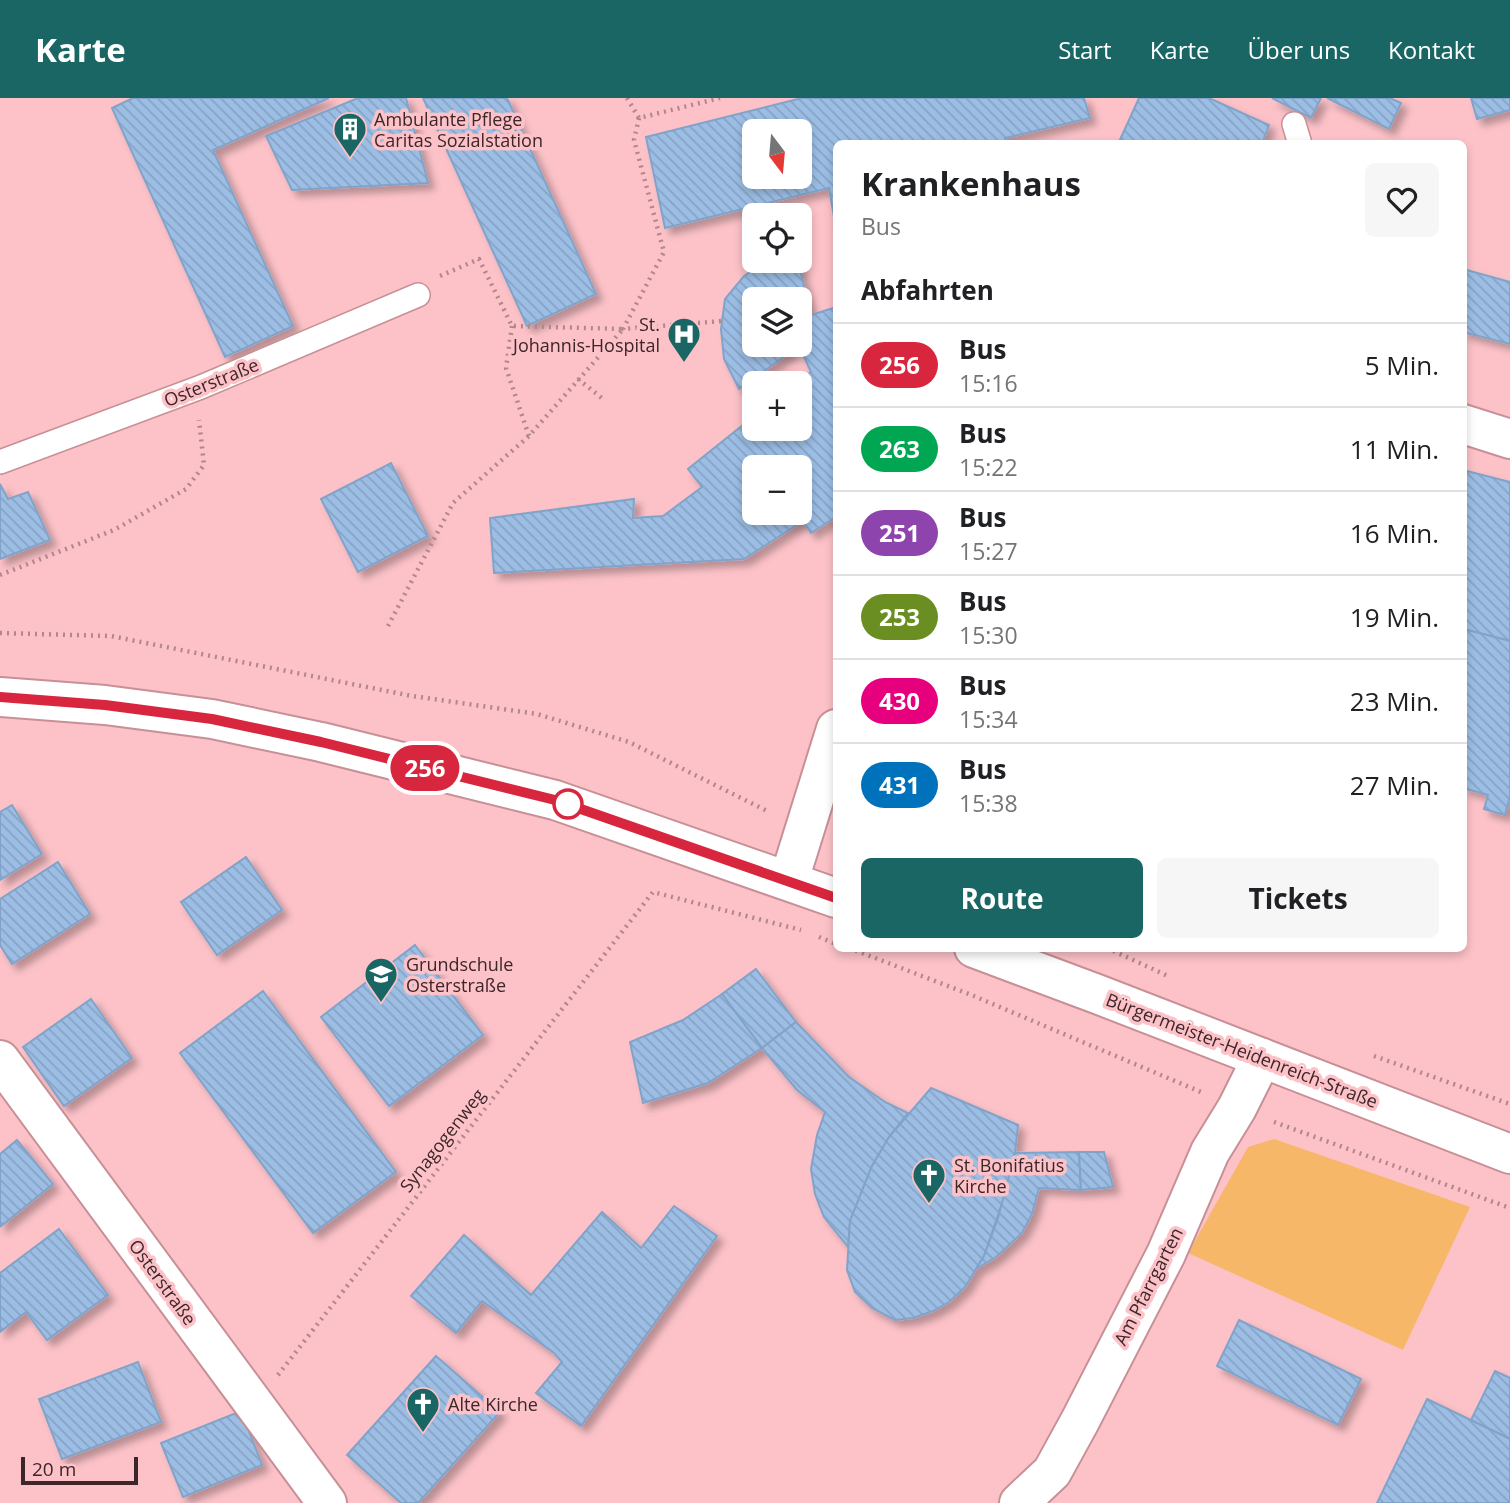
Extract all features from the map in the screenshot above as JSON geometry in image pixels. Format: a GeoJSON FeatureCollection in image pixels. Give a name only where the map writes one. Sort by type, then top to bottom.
{"type":"FeatureCollection","features":[{"type":"Feature","properties":{"kind":"main road"},"geometry":{"type":"LineString","coordinates":[[1467,425],[1510,439]]}},
{"type":"Feature","properties":{"kind":"main road"},"geometry":{"type":"LineString","coordinates":[[0,697],[105,705],[212,719],[321,742],[555,800],[833,897]]}},
{"type":"Feature","properties":{"kind":"main road"},"geometry":{"type":"LineString","coordinates":[[789,880],[833,739]]}},
{"type":"Feature","properties":{"kind":"main road","name":"Bürgermeister-Heidenreich-Straße"},"geometry":{"type":"LineString","coordinates":[[984,952],[1510,1154]]}},
{"type":"Feature","properties":{"kind":"main road","name":"Am Pfarrgarten"},"geometry":{"type":"LineString","coordinates":[[1019,1503],[1052,1472],[1080,1422],[1166,1254],[1210,1152],[1237,1108],[1262,1058]]}},
{"type":"Feature","properties":{"kind":"main road","name":"Osterstraße"},"geometry":{"type":"LineString","coordinates":[[0,1060],[327,1503]]}},
{"type":"Feature","properties":{"kind":"lane","name":"Osterstraße"},"geometry":{"type":"LineString","coordinates":[[0,462],[201,387],[418,295]]}},
{"type":"Feature","properties":{"kind":"path"},"geometry":{"type":"LineString","coordinates":[[388,626],[453,503],[529,436],[623,329],[664,252],[634,140],[639,118],[627,98]]}},
{"type":"Feature","properties":{"kind":"path"},"geometry":{"type":"LineString","coordinates":[[639,118],[720,98]]}},
{"type":"Feature","properties":{"kind":"path"},"geometry":{"type":"LineString","coordinates":[[439,276],[479,259],[512,326],[506,368],[529,436]]}},
{"type":"Feature","properties":{"kind":"path"},"geometry":{"type":"LineString","coordinates":[[512,326],[623,329],[722,321]]}},
{"type":"Feature","properties":{"kind":"path"},"geometry":{"type":"LineString","coordinates":[[578,379],[603,399]]}},
{"type":"Feature","properties":{"kind":"path"},"geometry":{"type":"LineString","coordinates":[[0,575],[114,530],[186,489],[204,465],[198,415],[201,387]]}},
{"type":"Feature","properties":{"kind":"path"},"geometry":{"type":"LineString","coordinates":[[0,633],[111,636],[412,696],[537,714],[629,742],[764,810],[807,825]]}},
{"type":"Feature","properties":{"kind":"path","name":"Synagogenweg"},"geometry":{"type":"LineString","coordinates":[[254,1406],[653,892],[803,931]]}},
{"type":"Feature","properties":{"kind":"path"},"geometry":{"type":"LineString","coordinates":[[814,935],[833,943]]}},
{"type":"Feature","properties":{"kind":"path"},"geometry":{"type":"LineString","coordinates":[[859,952],[969,994]]}},
{"type":"Feature","properties":{"kind":"shaded area"},"geometry":{"type":"Polygon","coordinates":[[[1274,1139],[1470,1207],[1403,1350],[1188,1253],[1248,1147],[1274,1139]]]}},
{"type":"Feature","properties":{"kind":"building"},"geometry":{"type":"Polygon","coordinates":[[[133,98],[329,98],[213,150],[293,326],[225,357],[112,108],[133,98]]]}},
{"type":"Feature","properties":{"kind":"building","name":"Ambulante Pflege Caritas Sozialstation"},"geometry":{"type":"Polygon","coordinates":[[[358,98],[406,98],[428,183],[292,190],[266,136],[358,98]]]}},
{"type":"Feature","properties":{"kind":"building"},"geometry":{"type":"Polygon","coordinates":[[[423,98],[507,98],[596,294],[527,326],[423,98]]]}},
{"type":"Feature","properties":{"kind":"building"},"geometry":{"type":"Polygon","coordinates":[[[802,98],[1084,98],[1090,118],[1005,140],[833,140],[833,211],[829,188],[768,203],[742,203],[742,209],[665,228],[646,137],[802,98]]]}},
{"type":"Feature","properties":{"kind":"building"},"geometry":{"type":"Polygon","coordinates":[[[1139,98],[1209,98],[1269,125],[1263,140],[1120,140],[1139,98]]]}},
{"type":"Feature","properties":{"kind":"building"},"geometry":{"type":"Polygon","coordinates":[[[1272,98],[1321,98],[1311,118],[1272,98]]]}},
{"type":"Feature","properties":{"kind":"building"},"geometry":{"type":"Polygon","coordinates":[[[1327,98],[1390,98],[1401,103],[1389,129],[1327,98]]]}},
{"type":"Feature","properties":{"kind":"building"},"geometry":{"type":"Polygon","coordinates":[[[1471,98],[1510,98],[1510,110],[1477,119],[1471,98]]]}},
{"type":"Feature","properties":{"kind":"building"},"geometry":{"type":"Polygon","coordinates":[[[1467,270],[1510,282],[1510,344],[1467,333],[1467,270]]]}},
{"type":"Feature","properties":{"kind":"building"},"geometry":{"type":"Polygon","coordinates":[[[749,273],[801,273],[804,287],[742,287],[742,357],[784,357],[764,371],[742,371],[742,387],[739,389],[724,359],[721,329],[725,299],[744,276],[749,273]]]}},
{"type":"Feature","properties":{"kind":"building"},"geometry":{"type":"Polygon","coordinates":[[[833,308],[833,519],[811,533],[806,525],[812,525],[812,455],[742,455],[742,525],[797,525],[744,559],[494,573],[490,518],[634,499],[633,518],[663,516],[702,487],[688,469],[742,426],[742,441],[812,441],[811,371],[804,357],[812,357],[812,315],[833,308]]]}},
{"type":"Feature","properties":{"kind":"building"},"geometry":{"type":"Polygon","coordinates":[[[391,463],[428,536],[358,572],[321,499],[391,463]]]}},
{"type":"Feature","properties":{"kind":"building"},"geometry":{"type":"Polygon","coordinates":[[[1467,471],[1510,482],[1510,641],[1467,630],[1467,471]]]}},
{"type":"Feature","properties":{"kind":"building"},"geometry":{"type":"Polygon","coordinates":[[[0,484],[8,499],[28,492],[50,540],[0,559],[0,484]]]}},
{"type":"Feature","properties":{"kind":"building"},"geometry":{"type":"Polygon","coordinates":[[[1467,630],[1510,641],[1510,796],[1505,815],[1484,809],[1488,795],[1467,789],[1467,630]]]}},
{"type":"Feature","properties":{"kind":"building"},"geometry":{"type":"Polygon","coordinates":[[[12,805],[42,854],[0,880],[0,812],[12,805]]]}},
{"type":"Feature","properties":{"kind":"building"},"geometry":{"type":"Polygon","coordinates":[[[246,857],[282,910],[217,955],[181,902],[246,857]]]}},
{"type":"Feature","properties":{"kind":"building"},"geometry":{"type":"Polygon","coordinates":[[[58,862],[90,914],[12,964],[0,945],[0,899],[58,862]]]}},
{"type":"Feature","properties":{"kind":"building"},"geometry":{"type":"Polygon","coordinates":[[[415,945],[483,1035],[389,1106],[321,1017],[415,945]]]}},
{"type":"Feature","properties":{"kind":"building"},"geometry":{"type":"Polygon","coordinates":[[[756,969],[796,1022],[762,1048],[722,994],[756,969]]]}},
{"type":"Feature","properties":{"kind":"building"},"geometry":{"type":"Polygon","coordinates":[[[263,991],[396,1172],[313,1233],[180,1053],[263,991]]]}},
{"type":"Feature","properties":{"kind":"building"},"geometry":{"type":"Polygon","coordinates":[[[722,994],[762,1048],[708,1083],[643,1103],[630,1042],[683,1020],[722,994]]]}},
{"type":"Feature","properties":{"kind":"building"},"geometry":{"type":"Polygon","coordinates":[[[91,999],[132,1058],[64,1106],[23,1047],[91,999]]]}},
{"type":"Feature","properties":{"kind":"building"},"geometry":{"type":"Polygon","coordinates":[[[796,1022],[849,1077],[885,1102],[908,1113],[889,1137],[872,1166],[850,1221],[848,1247],[824,1217],[815,1194],[811,1169],[817,1135],[825,1112],[797,1090],[762,1048],[796,1022]]]}},
{"type":"Feature","properties":{"kind":"building","name":"St. Bonifatius Kirche"},"geometry":{"type":"Polygon","coordinates":[[[931,1088],[1018,1125],[1015,1153],[1008,1186],[984,1256],[965,1287],[949,1302],[933,1311],[913,1318],[895,1320],[872,1308],[855,1292],[847,1270],[850,1221],[872,1166],[889,1137],[931,1088]]]}},
{"type":"Feature","properties":{"kind":"building"},"geometry":{"type":"Polygon","coordinates":[[[17,1140],[53,1184],[0,1227],[0,1154],[17,1140]]]}},
{"type":"Feature","properties":{"kind":"building"},"geometry":{"type":"Polygon","coordinates":[[[1079,1152],[1081,1190],[1039,1188],[1032,1214],[1022,1233],[996,1257],[976,1269],[984,1256],[998,1218],[1015,1153],[1079,1152]]]}},
{"type":"Feature","properties":{"kind":"building"},"geometry":{"type":"Polygon","coordinates":[[[1079,1152],[1104,1152],[1113,1187],[1081,1190],[1079,1152]]]}},
{"type":"Feature","properties":{"kind":"building"},"geometry":{"type":"Polygon","coordinates":[[[674,1206],[717,1236],[581,1426],[536,1393],[562,1362],[554,1353],[482,1301],[456,1333],[411,1296],[464,1235],[531,1295],[602,1212],[641,1248],[674,1206]]]}},
{"type":"Feature","properties":{"kind":"building"},"geometry":{"type":"Polygon","coordinates":[[[59,1229],[108,1295],[47,1340],[26,1312],[0,1332],[0,1273],[59,1229]]]}},
{"type":"Feature","properties":{"kind":"building"},"geometry":{"type":"Polygon","coordinates":[[[1239,1320],[1361,1379],[1338,1425],[1217,1366],[1239,1320]]]}},
{"type":"Feature","properties":{"kind":"building","name":"Alte Kirche"},"geometry":{"type":"Polygon","coordinates":[[[436,1356],[500,1412],[418,1503],[401,1503],[347,1455],[436,1356]]]}},
{"type":"Feature","properties":{"kind":"building"},"geometry":{"type":"Polygon","coordinates":[[[138,1362],[161,1422],[62,1459],[39,1399],[138,1362]]]}},
{"type":"Feature","properties":{"kind":"building"},"geometry":{"type":"Polygon","coordinates":[[[1495,1371],[1510,1378],[1510,1439],[1471,1420],[1495,1371]]]}},
{"type":"Feature","properties":{"kind":"building"},"geometry":{"type":"Polygon","coordinates":[[[1427,1399],[1510,1439],[1510,1503],[1377,1503],[1427,1399]]]}},
{"type":"Feature","properties":{"kind":"building"},"geometry":{"type":"Polygon","coordinates":[[[241,1411],[262,1465],[183,1497],[161,1443],[241,1411]]]}},
{"type":"Feature","properties":{"kind":"bus line","name":"256"},"geometry":{"type":"LineString","coordinates":[[0,697],[105,705],[212,719],[321,742],[555,800],[833,897]]}},
{"type":"Feature","properties":{"kind":"place","name":"Ambulante Pflege Caritas Sozialstation"},"geometry":{"type":"Point","coordinates":[350,159]}},
{"type":"Feature","properties":{"kind":"place","name":"St. Johannis-Hospital"},"geometry":{"type":"Point","coordinates":[684,364]}},
{"type":"Feature","properties":{"kind":"place","name":"Grundschule Osterstraße"},"geometry":{"type":"Point","coordinates":[381,1004]}},
{"type":"Feature","properties":{"kind":"place","name":"St. Bonifatius Kirche"},"geometry":{"type":"Point","coordinates":[929,1205]}},
{"type":"Feature","properties":{"kind":"place","name":"Alte Kirche"},"geometry":{"type":"Point","coordinates":[423,1434]}}]}
